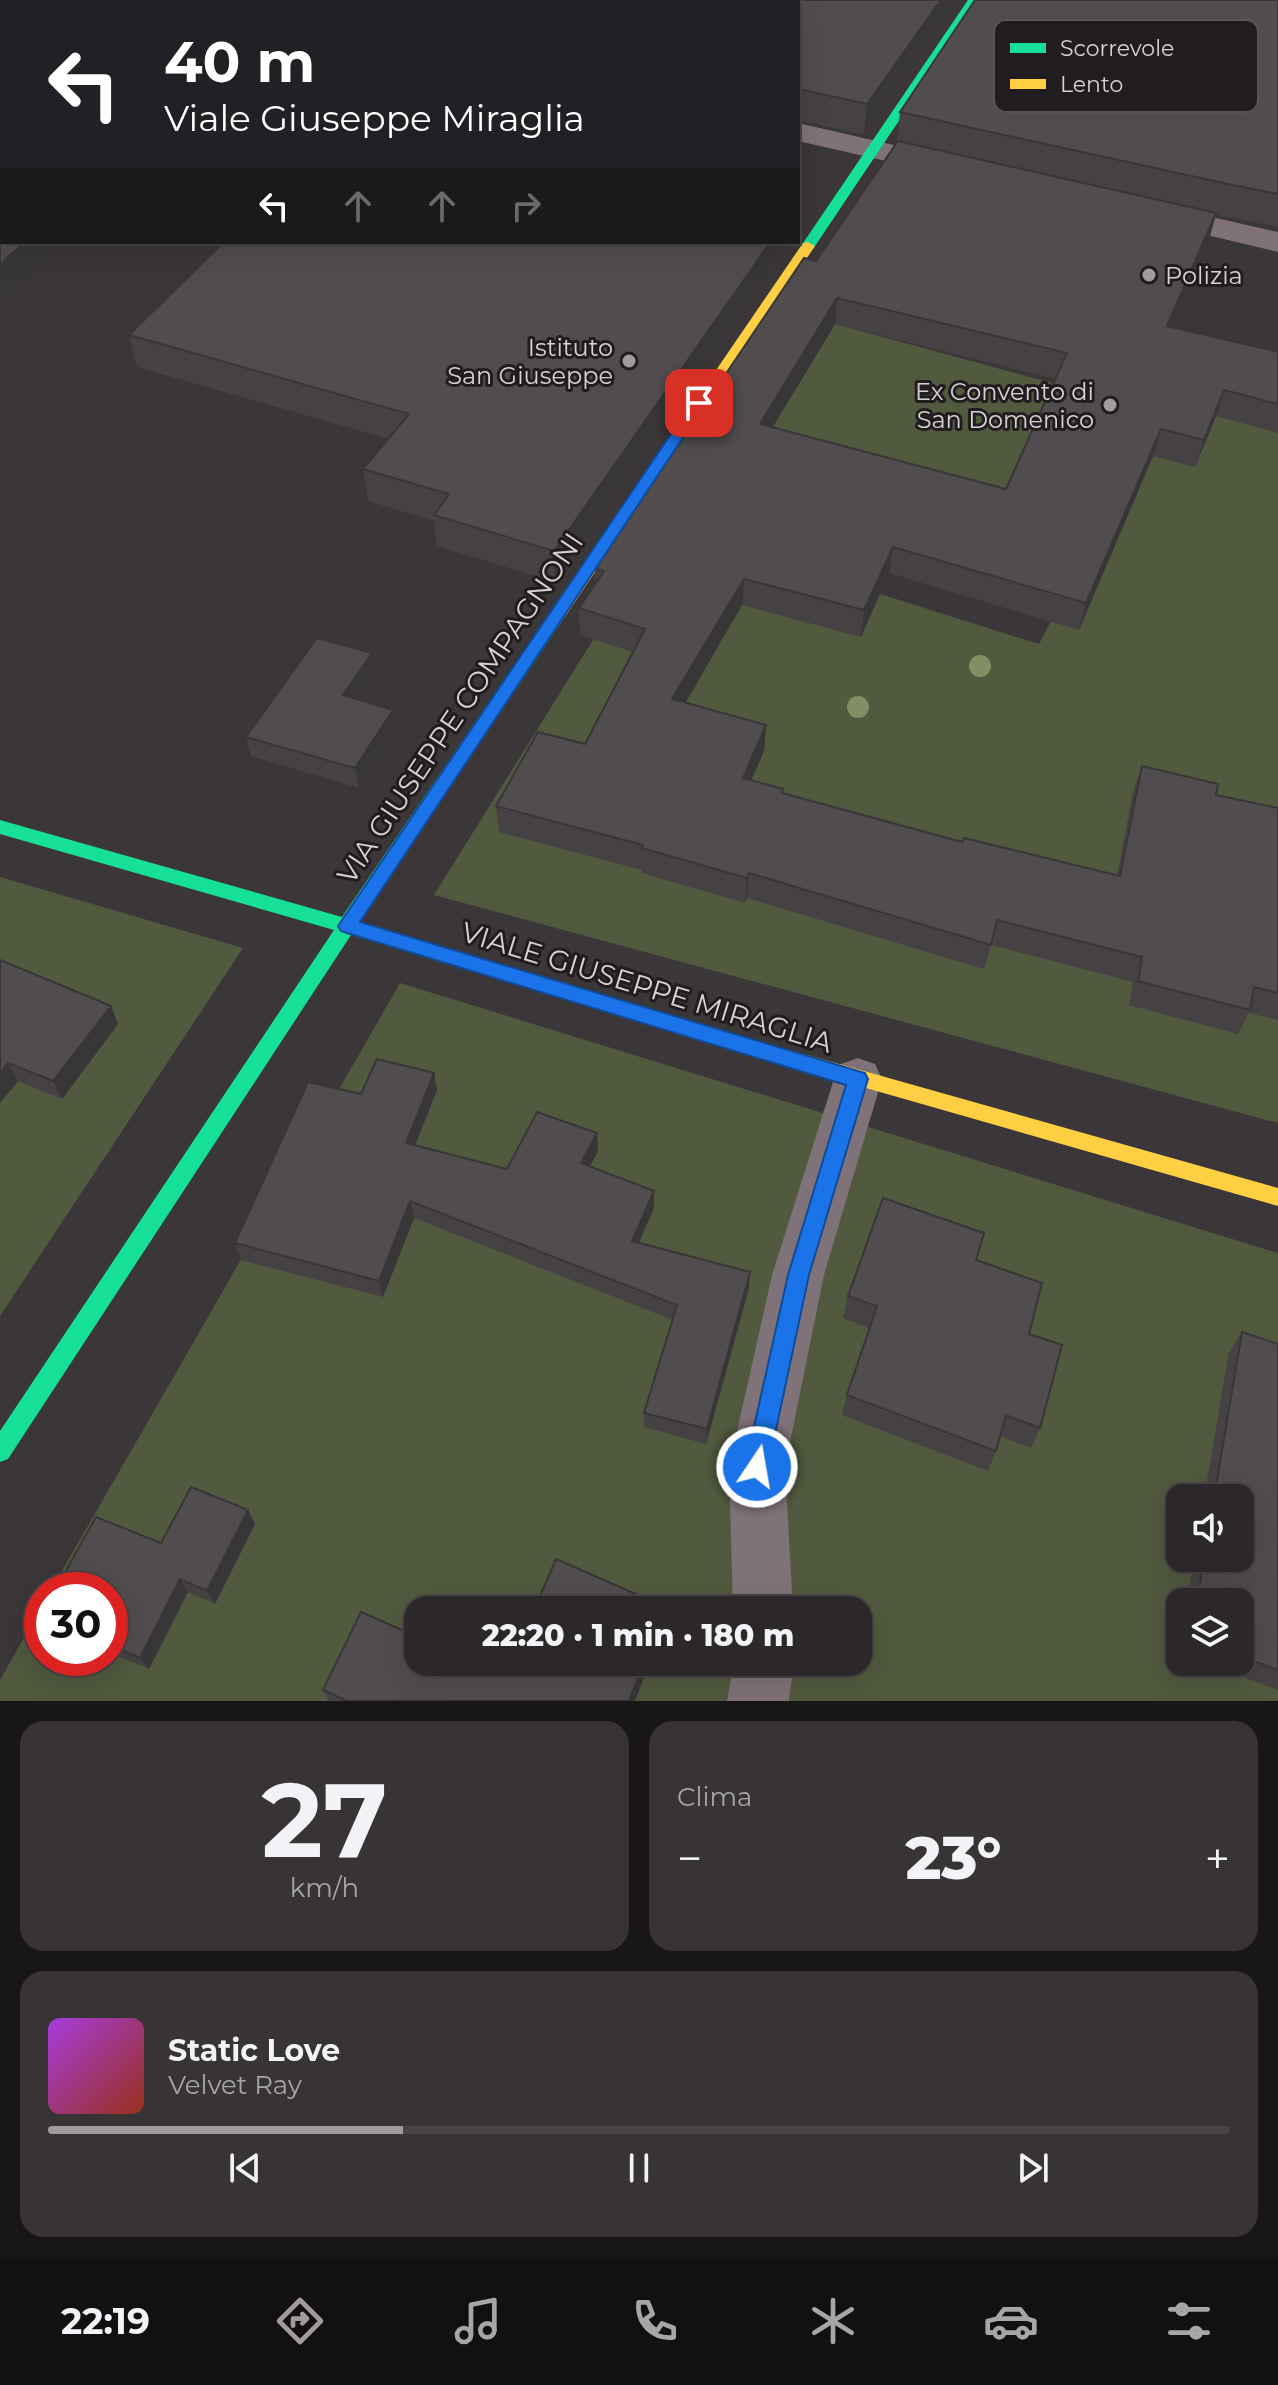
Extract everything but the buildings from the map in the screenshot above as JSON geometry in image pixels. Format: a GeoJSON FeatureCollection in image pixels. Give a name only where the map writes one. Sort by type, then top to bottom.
{"type":"FeatureCollection","features":[{"type":"Feature","properties":{"kind":"street","name":"VIA GIUSEPPE COMPAGNONI"},"geometry":{"type":"LineString","coordinates":[[0,1451],[347,926],[870,149],[974,0]]}},
{"type":"Feature","properties":{"kind":"street"},"geometry":{"type":"LineString","coordinates":[[800,132],[980,174]]}},
{"type":"Feature","properties":{"kind":"street"},"geometry":{"type":"LineString","coordinates":[[1132,208],[1278,242]]}},
{"type":"Feature","properties":{"kind":"street","name":"VIALE GIUSEPPE MIRAGLIA"},"geometry":{"type":"LineString","coordinates":[[0,827],[347,926],[858,1079],[1278,1197]]}},
{"type":"Feature","properties":{"kind":"street"},"geometry":{"type":"LineString","coordinates":[[762,1596],[757,1467],[798,1275],[858,1079]]}},
{"type":"Feature","properties":{"kind":"street"},"geometry":{"type":"LineString","coordinates":[[758,1701],[762,1676]]}},
{"type":"Feature","properties":{"kind":"green space"},"geometry":{"type":"Polygon","coordinates":[[[835,324],[1059,385],[1000,516],[758,451],[835,324]]]}},
{"type":"Feature","properties":{"kind":"green space"},"geometry":{"type":"Polygon","coordinates":[[[1169,398],[1278,426],[1278,1123],[434,895],[664,526],[1039,644],[1169,398]]]}},
{"type":"Feature","properties":{"kind":"green space"},"geometry":{"type":"Polygon","coordinates":[[[0,877],[243,948],[0,1316],[0,877]]]}},
{"type":"Feature","properties":{"kind":"green space"},"geometry":{"type":"Polygon","coordinates":[[[400,983],[1278,1253],[1278,1701],[0,1701],[0,1680],[24,1638],[24,1676],[128,1676],[128,1572],[61,1572],[400,983]]]}},
{"type":"Feature","properties":{"kind":"traffic: fast"},"geometry":{"type":"LineString","coordinates":[[808,246],[974,0]]}},
{"type":"Feature","properties":{"kind":"traffic: fast"},"geometry":{"type":"LineString","coordinates":[[0,1451],[331,949],[560,611]]}},
{"type":"Feature","properties":{"kind":"traffic: fast"},"geometry":{"type":"LineString","coordinates":[[0,827],[347,926],[747,1046]]}},
{"type":"Feature","properties":{"kind":"traffic: slow"},"geometry":{"type":"LineString","coordinates":[[560,611],[808,246]]}},
{"type":"Feature","properties":{"kind":"traffic: slow"},"geometry":{"type":"LineString","coordinates":[[747,1046],[1278,1197]]}},
{"type":"Feature","properties":{"kind":"place","name":"Polizia"},"geometry":{"type":"Point","coordinates":[1149,275]}},
{"type":"Feature","properties":{"kind":"place","name":"Istituto San Giuseppe"},"geometry":{"type":"Point","coordinates":[629,361]}},
{"type":"Feature","properties":{"kind":"place","name":"Ex Convento di San Domenico"},"geometry":{"type":"Point","coordinates":[1110,405]}},
{"type":"Feature","properties":{"kind":"route"},"geometry":{"type":"LineString","coordinates":[[699,403],[347,926],[858,1079],[798,1275],[757,1467]]}}]}
